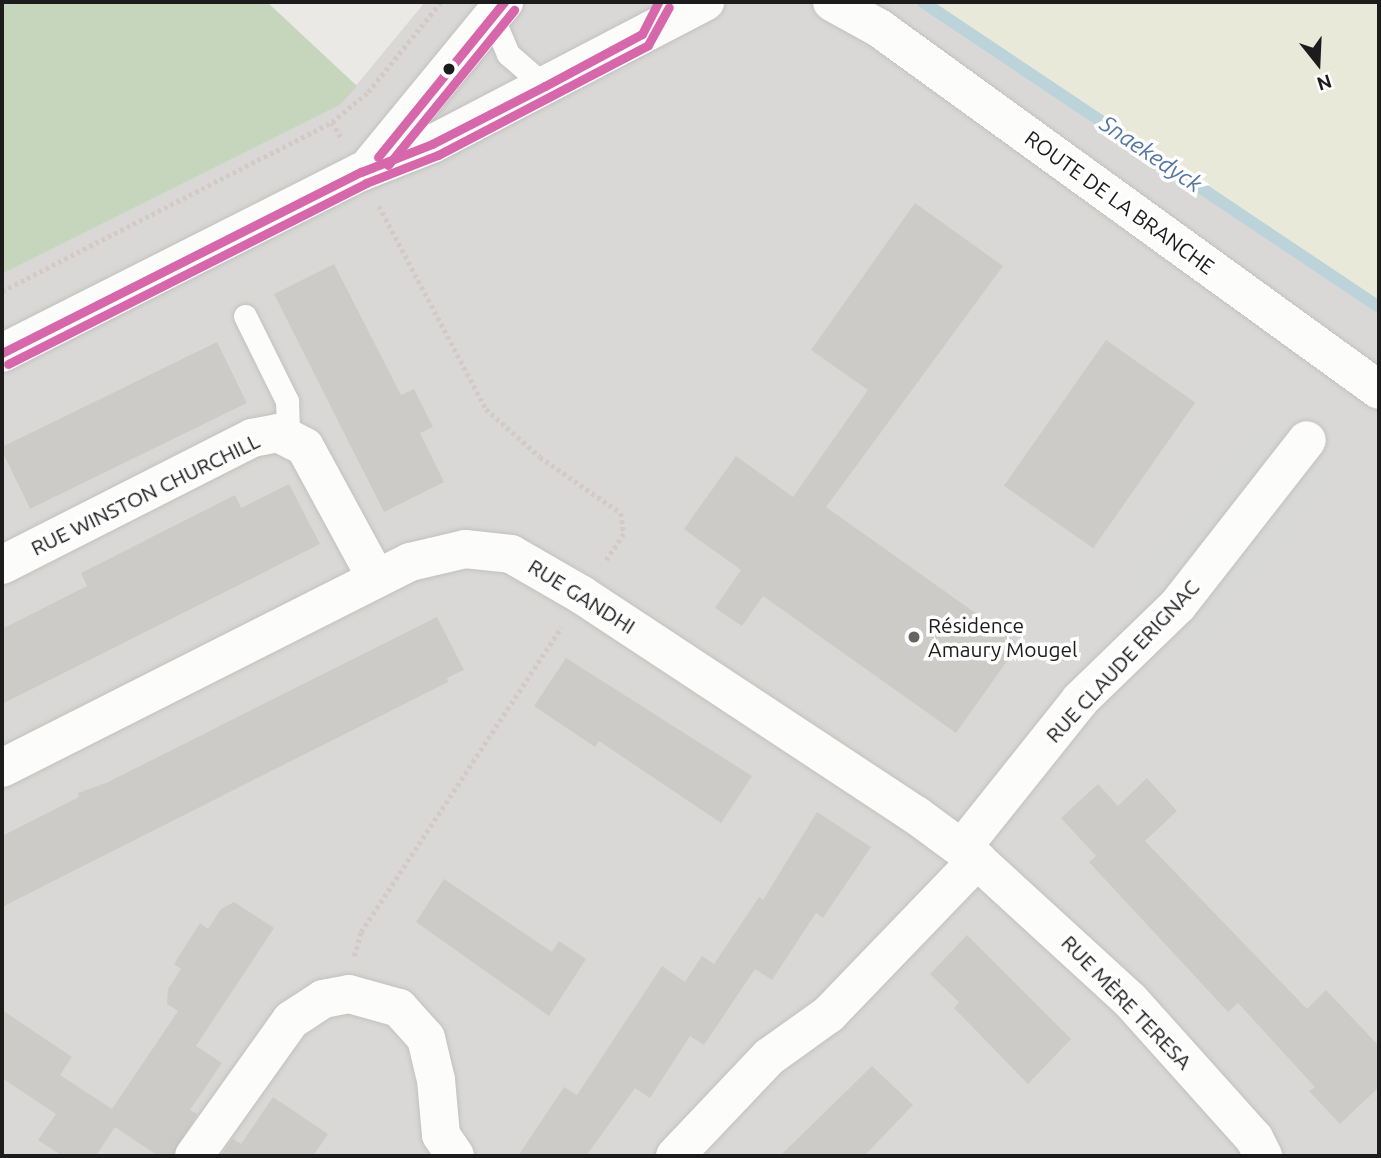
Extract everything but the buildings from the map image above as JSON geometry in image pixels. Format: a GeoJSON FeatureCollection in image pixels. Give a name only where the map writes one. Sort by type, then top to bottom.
{"type":"FeatureCollection","features":[{"type":"Feature","properties":{"kind":"street"},"geometry":{"type":"LineString","coordinates":[[2,353],[361,172],[432,144],[545,86],[650,18],[705,2]]}},
{"type":"Feature","properties":{"kind":"street","name":"ROUTE DE LA BRANCHE"},"geometry":{"type":"LineString","coordinates":[[814,2],[846,9],[1379,390]]}},
{"type":"Feature","properties":{"kind":"street"},"geometry":{"type":"LineString","coordinates":[[361,172],[403,130],[498,9]]}},
{"type":"Feature","properties":{"kind":"street","name":"RUE WINSTON CHURCHILL"},"geometry":{"type":"LineString","coordinates":[[2,565],[252,438],[288,435],[312,456],[376,578]]}},
{"type":"Feature","properties":{"kind":"street","name":"RUE CLAUDE ERIGNAC"},"geometry":{"type":"LineString","coordinates":[[675,1156],[769,1057],[829,1014],[970,854],[1080,701],[1178,605],[1307,440]]}},
{"type":"Feature","properties":{"kind":"street","name":"RUE GANDHI"},"geometry":{"type":"LineString","coordinates":[[2,768],[376,578],[447,550],[482,549],[525,559],[970,854]]}},
{"type":"Feature","properties":{"kind":"street","name":"RUE MÈRE TERESA"},"geometry":{"type":"LineString","coordinates":[[970,854],[1130,1000],[1254,1138],[1264,1156]]}},
{"type":"Feature","properties":{"kind":"street"},"geometry":{"type":"LineString","coordinates":[[194,1156],[291,1020],[323,999],[349,995],[399,1008],[426,1038],[436,1080],[441,1135],[455,1156]]}},
{"type":"Feature","properties":{"kind":"lane"},"geometry":{"type":"LineString","coordinates":[[498,9],[508,54],[545,86]]}},
{"type":"Feature","properties":{"kind":"lane"},"geometry":{"type":"LineString","coordinates":[[245,316],[287,401],[288,435]]}},
{"type":"Feature","properties":{"kind":"path"},"geometry":{"type":"LineString","coordinates":[[2,291],[332,122],[368,92],[441,2]]}},
{"type":"Feature","properties":{"kind":"shaded area"},"geometry":{"type":"Polygon","coordinates":[[[425,2],[917,2],[1379,309],[1379,1156],[2,1156],[2,274],[340,105],[425,2]]]}},
{"type":"Feature","properties":{"kind":"shaded area"},"geometry":{"type":"Polygon","coordinates":[[[1259,415],[1339,478],[1205,650],[1124,588],[1259,415]]]}},
{"type":"Feature","properties":{"kind":"green space"},"geometry":{"type":"Polygon","coordinates":[[[2,2],[267,2],[357,86],[340,105],[2,274],[2,2]]]}},
{"type":"Feature","properties":{"kind":"green space"},"geometry":{"type":"Polygon","coordinates":[[[917,2],[1379,2],[1379,309],[917,2]]]}},
{"type":"Feature","properties":{"kind":"waterway","name":"Snaekedyck"},"geometry":{"type":"LineString","coordinates":[[923,2],[1379,307]]}},
{"type":"Feature","properties":{"kind":"transit line"},"geometry":{"type":"LineString","coordinates":[[378,157],[504,2]]}},
{"type":"Feature","properties":{"kind":"transit line"},"geometry":{"type":"LineString","coordinates":[[2,353],[361,172],[432,144],[545,86],[642,34],[658,2]]}},
{"type":"Feature","properties":{"kind":"transit line"},"geometry":{"type":"LineString","coordinates":[[8,364],[366,183],[438,155],[648,45],[669,7]]}},
{"type":"Feature","properties":{"kind":"transit line"},"geometry":{"type":"LineString","coordinates":[[388,165],[514,10]]}},
{"type":"Feature","properties":{"kind":"place","name":"Résidence Amaury Mougel"},"geometry":{"type":"Point","coordinates":[914,637]}}]}
